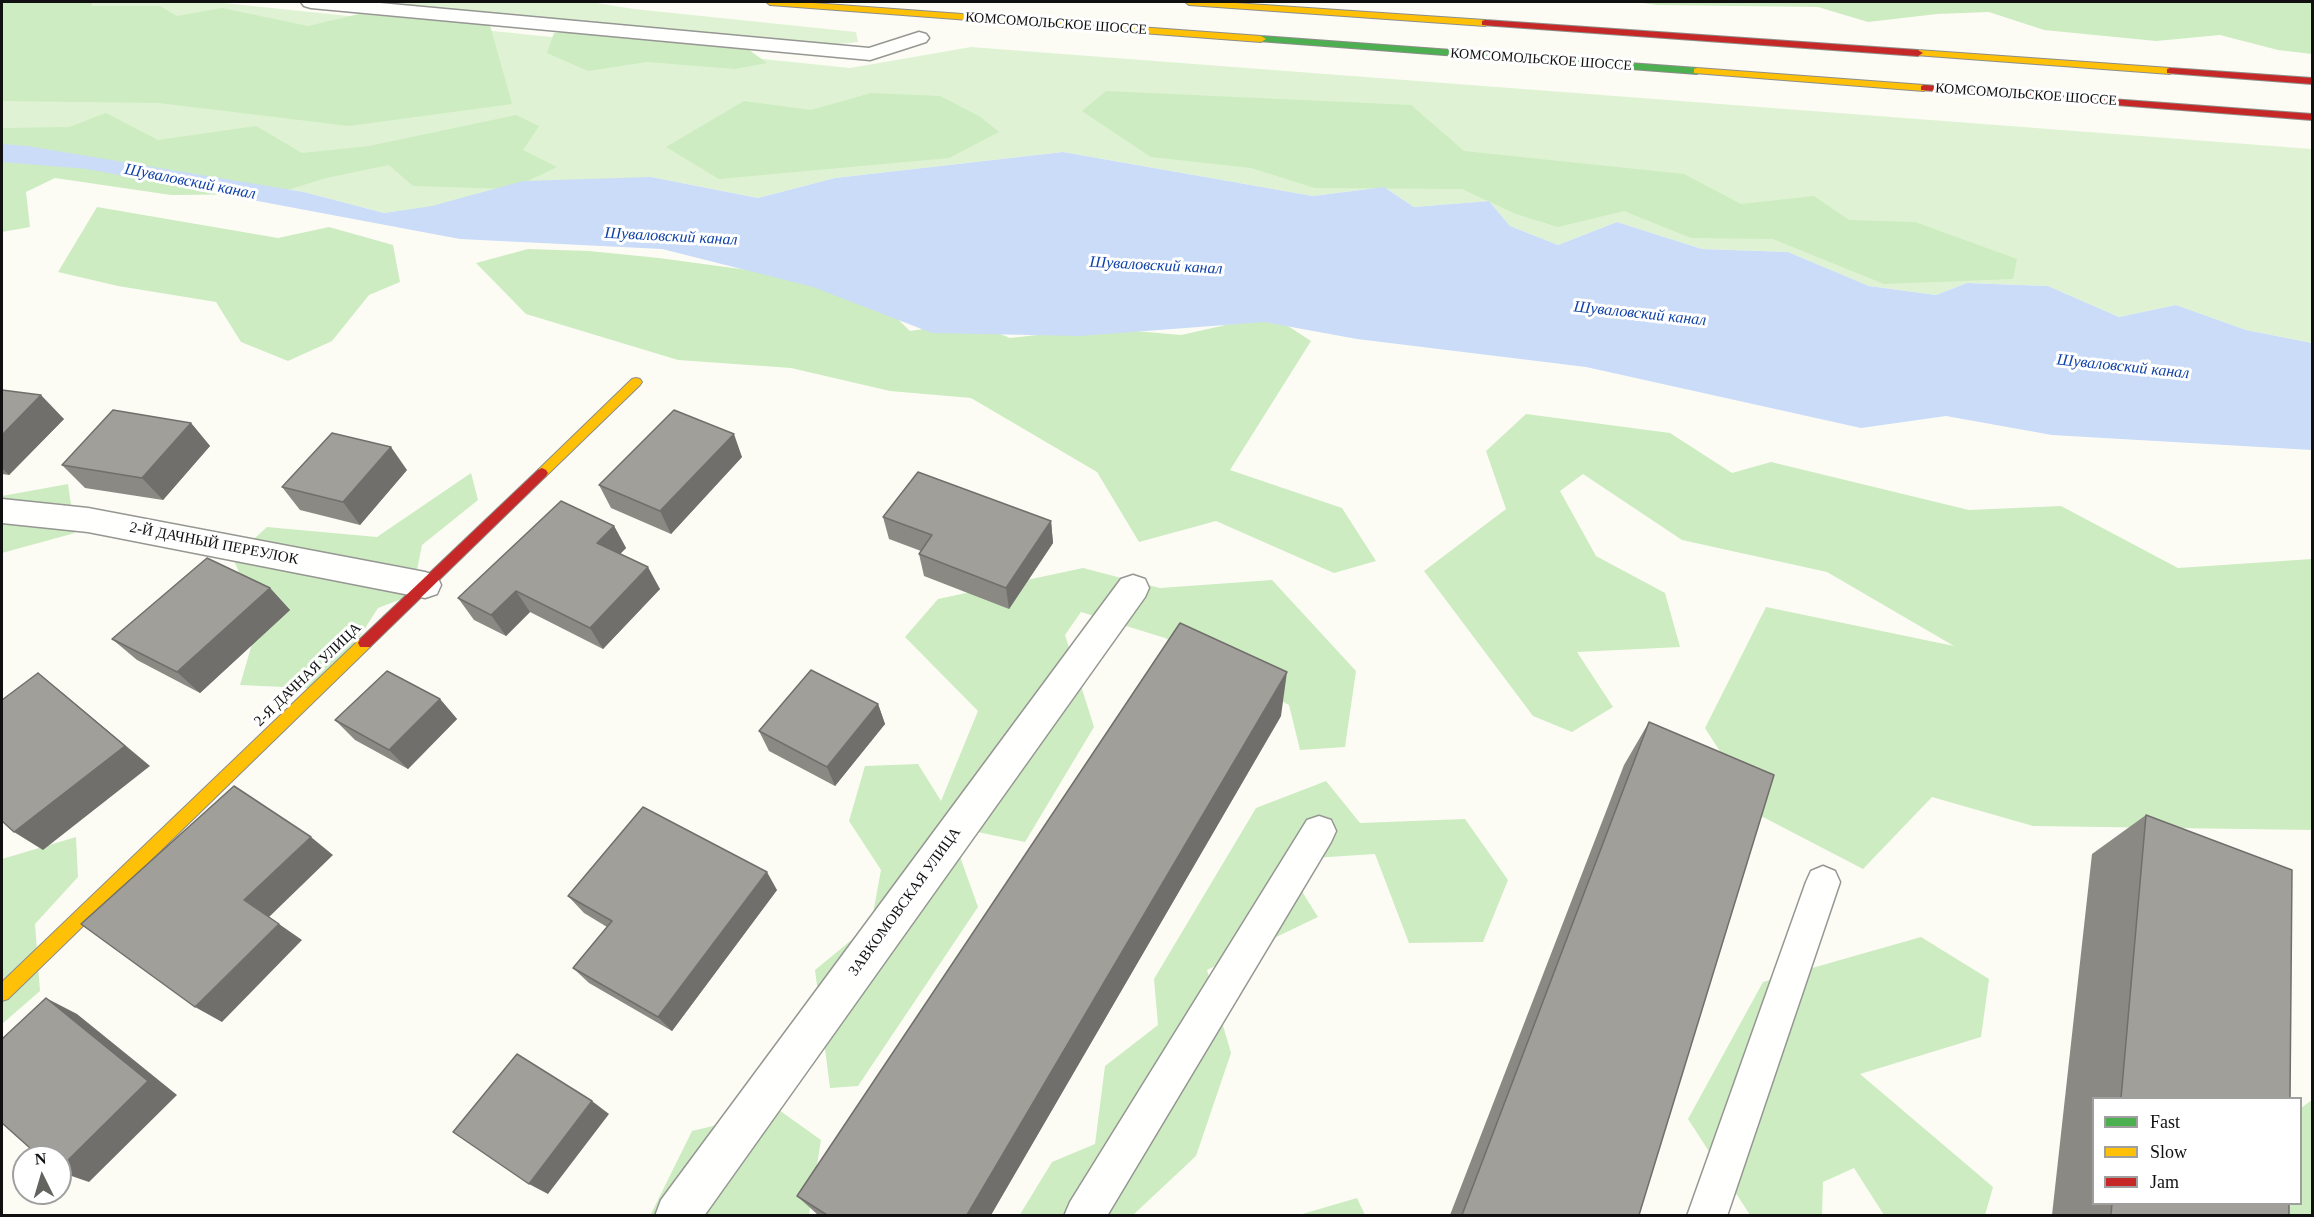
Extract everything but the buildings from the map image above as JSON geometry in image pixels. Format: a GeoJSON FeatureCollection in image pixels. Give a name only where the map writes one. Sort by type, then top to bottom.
{"type":"FeatureCollection","features":[{"type":"Feature","properties":{"kind":"main road","name":"КОМСОМОЛЬСКОЕ ШОССЕ"},"geometry":{"type":"LineString","coordinates":[[770,2],[2313,117]]}},
{"type":"Feature","properties":{"kind":"main road"},"geometry":{"type":"LineString","coordinates":[[1189,2],[2313,81]]}},
{"type":"Feature","properties":{"kind":"main road","name":"2-Я ДАЧНАЯ УЛИЦА"},"geometry":{"type":"LineString","coordinates":[[2,993],[636,382]]}},
{"type":"Feature","properties":{"kind":"street","name":"2-Й ДАЧНЫЙ ПЕРЕУЛОК"},"geometry":{"type":"LineString","coordinates":[[2,511],[88,520],[425,585]]}},
{"type":"Feature","properties":{"kind":"street","name":"ЗАВКОМОВСКАЯ УЛИЦА"},"geometry":{"type":"LineString","coordinates":[[677,1215],[1133,588]]}},
{"type":"Feature","properties":{"kind":"lane"},"geometry":{"type":"LineString","coordinates":[[311,2],[870,54],[919,38]]}},
{"type":"Feature","properties":{"kind":"lane"},"geometry":{"type":"LineString","coordinates":[[1084,1215],[1319,831]]}},
{"type":"Feature","properties":{"kind":"lane"},"geometry":{"type":"LineString","coordinates":[[1707,1215],[1823,882]]}},
{"type":"Feature","properties":{"kind":"green space"},"geometry":{"type":"Polygon","coordinates":[[[2,2],[214,2],[850,68],[971,47],[2312,149],[2312,343],[2246,330],[2176,305],[2119,317],[2048,286],[1967,283],[1936,295],[1869,286],[1788,252],[1702,249],[1617,222],[1558,245],[1510,226],[1489,201],[1414,207],[1384,187],[1313,196],[1063,152],[835,178],[758,198],[651,177],[384,213],[304,192],[27,146],[2,144],[2,2]]]}},
{"type":"Feature","properties":{"kind":"green space"},"geometry":{"type":"Polygon","coordinates":[[[2,2],[93,2],[91,6],[160,6],[177,16],[222,8],[308,26],[359,14],[490,25],[512,104],[349,126],[159,103],[2,101],[2,2]]]}},
{"type":"Feature","properties":{"kind":"green space"},"geometry":{"type":"Polygon","coordinates":[[[379,2],[590,2],[634,9],[856,32],[858,42],[832,45],[379,2]]]}},
{"type":"Feature","properties":{"kind":"green space"},"geometry":{"type":"Polygon","coordinates":[[[1635,2],[2312,2],[2312,54],[2278,50],[2220,35],[2156,41],[2044,30],[1989,12],[1937,14],[1868,22],[1818,7],[1657,5],[1635,2]]]}},
{"type":"Feature","properties":{"kind":"green space"},"geometry":{"type":"Polygon","coordinates":[[[578,31],[745,47],[767,63],[735,69],[647,62],[588,71],[547,53],[554,33],[578,31]]]}},
{"type":"Feature","properties":{"kind":"green space"},"geometry":{"type":"Polygon","coordinates":[[[1106,91],[1411,105],[1464,151],[1684,174],[1741,204],[1814,196],[1849,220],[1915,222],[2017,259],[2013,279],[1884,284],[1773,239],[1691,238],[1624,211],[1558,227],[1516,214],[1462,189],[1315,188],[1251,168],[1151,157],[1082,111],[1106,91]]]}},
{"type":"Feature","properties":{"kind":"green space"},"geometry":{"type":"Polygon","coordinates":[[[871,93],[940,96],[979,116],[999,132],[949,158],[719,179],[666,147],[744,101],[811,110],[871,93]]]}},
{"type":"Feature","properties":{"kind":"green space"},"geometry":{"type":"Polygon","coordinates":[[[106,113],[158,140],[256,126],[302,153],[369,146],[516,115],[539,126],[523,150],[557,167],[511,189],[413,186],[389,165],[326,178],[275,194],[171,195],[55,178],[26,192],[30,227],[2,232],[2,128],[69,127],[106,113]]]}},
{"type":"Feature","properties":{"kind":"green space"},"geometry":{"type":"Polygon","coordinates":[[[97,207],[278,238],[329,227],[393,245],[400,282],[369,295],[332,341],[288,361],[241,342],[216,302],[118,286],[58,272],[97,207]]]}},
{"type":"Feature","properties":{"kind":"green space"},"geometry":{"type":"Polygon","coordinates":[[[528,249],[589,251],[659,258],[792,276],[876,298],[910,331],[971,322],[1010,338],[1101,328],[1181,335],[1271,315],[1311,341],[1230,470],[1342,508],[1376,561],[1334,573],[1216,521],[1139,542],[1097,472],[971,398],[890,391],[791,368],[678,360],[526,314],[476,263],[528,249]]]}},
{"type":"Feature","properties":{"kind":"green space"},"geometry":{"type":"Polygon","coordinates":[[[1526,414],[1670,433],[1732,473],[1771,462],[1969,510],[2061,506],[2178,568],[2312,559],[2312,830],[2033,826],[1932,797],[1863,869],[1761,816],[1705,728],[1766,607],[1954,646],[1827,572],[1682,540],[1583,474],[1560,491],[1596,556],[1665,593],[1680,647],[1577,652],[1613,707],[1572,732],[1533,716],[1424,571],[1506,509],[1486,451],[1526,414]]]}},
{"type":"Feature","properties":{"kind":"green space"},"geometry":{"type":"Polygon","coordinates":[[[471,473],[478,500],[422,545],[412,595],[378,608],[326,689],[240,685],[259,620],[233,558],[267,527],[377,537],[471,473]]]}},
{"type":"Feature","properties":{"kind":"green space"},"geometry":{"type":"Polygon","coordinates":[[[68,484],[75,533],[2,553],[2,496],[68,484]]]}},
{"type":"Feature","properties":{"kind":"green space"},"geometry":{"type":"Polygon","coordinates":[[[1083,568],[1160,588],[1272,580],[1356,671],[1345,747],[1300,750],[1289,705],[1165,638],[1081,612],[1065,635],[1094,727],[1025,842],[949,826],[978,907],[858,1086],[830,1088],[815,970],[871,924],[881,870],[849,821],[865,766],[918,764],[941,801],[978,711],[905,637],[938,599],[1083,568]]]}},
{"type":"Feature","properties":{"kind":"green space"},"geometry":{"type":"Polygon","coordinates":[[[1326,781],[1360,823],[1465,819],[1508,880],[1483,942],[1409,943],[1375,854],[1282,860],[1318,917],[1207,970],[1231,1053],[1196,1156],[1133,1215],[1019,1216],[1052,1162],[1095,1144],[1105,1066],[1158,1025],[1154,979],[1256,808],[1326,781]]]}},
{"type":"Feature","properties":{"kind":"green space"},"geometry":{"type":"Polygon","coordinates":[[[76,837],[78,877],[35,924],[40,991],[2,1024],[2,859],[76,837]]]}},
{"type":"Feature","properties":{"kind":"green space"},"geometry":{"type":"Polygon","coordinates":[[[1921,937],[1989,979],[1981,1037],[1860,1074],[1993,1187],[1985,1215],[1884,1215],[1854,1168],[1823,1182],[1822,1215],[1750,1215],[1688,1119],[1763,982],[1921,937]]]}},
{"type":"Feature","properties":{"kind":"green space"},"geometry":{"type":"Polygon","coordinates":[[[2312,1100],[2312,1215],[2237,1215],[2236,1205],[2302,1205],[2302,1107],[2312,1100]]]}},
{"type":"Feature","properties":{"kind":"green space"},"geometry":{"type":"Polygon","coordinates":[[[779,1110],[821,1140],[809,1215],[650,1216],[692,1131],[779,1110]]]}},
{"type":"Feature","properties":{"kind":"green space"},"geometry":{"type":"Polygon","coordinates":[[[1357,1198],[1365,1215],[1299,1215],[1357,1198]]]}},
{"type":"Feature","properties":{"kind":"water","name":"Шуваловский канал"},"geometry":{"type":"Polygon","coordinates":[[[2,144],[27,146],[304,192],[384,213],[432,206],[523,181],[651,177],[758,198],[835,178],[1063,152],[1313,196],[1384,187],[1414,207],[1489,201],[1510,226],[1558,245],[1617,222],[1702,249],[1788,252],[1869,286],[1936,295],[1967,283],[2048,286],[2119,317],[2176,305],[2246,330],[2312,343],[2312,450],[2052,435],[1946,416],[1861,428],[1586,367],[1357,339],[1264,322],[1080,336],[932,333],[813,287],[662,249],[460,239],[87,169],[2,162],[2,144]]]}},
{"type":"Feature","properties":{"kind":"traffic: fast"},"geometry":{"type":"LineString","coordinates":[[1261,39],[1697,71]]}},
{"type":"Feature","properties":{"kind":"traffic: slow"},"geometry":{"type":"LineString","coordinates":[[770,2],[1261,39]]}},
{"type":"Feature","properties":{"kind":"traffic: slow"},"geometry":{"type":"LineString","coordinates":[[1189,2],[1485,23]]}},
{"type":"Feature","properties":{"kind":"traffic: slow"},"geometry":{"type":"LineString","coordinates":[[1918,53],[2170,71]]}},
{"type":"Feature","properties":{"kind":"traffic: slow"},"geometry":{"type":"LineString","coordinates":[[1697,71],[1924,88]]}},
{"type":"Feature","properties":{"kind":"traffic: slow"},"geometry":{"type":"LineString","coordinates":[[542,473],[636,382]]}},
{"type":"Feature","properties":{"kind":"traffic: slow"},"geometry":{"type":"LineString","coordinates":[[2,993],[365,643]]}},
{"type":"Feature","properties":{"kind":"traffic: jam"},"geometry":{"type":"LineString","coordinates":[[1485,23],[1918,53]]}},
{"type":"Feature","properties":{"kind":"traffic: jam"},"geometry":{"type":"LineString","coordinates":[[2170,71],[2312,81]]}},
{"type":"Feature","properties":{"kind":"traffic: jam"},"geometry":{"type":"LineString","coordinates":[[1924,88],[2312,117]]}},
{"type":"Feature","properties":{"kind":"traffic: jam"},"geometry":{"type":"LineString","coordinates":[[365,643],[542,473]]}}]}
